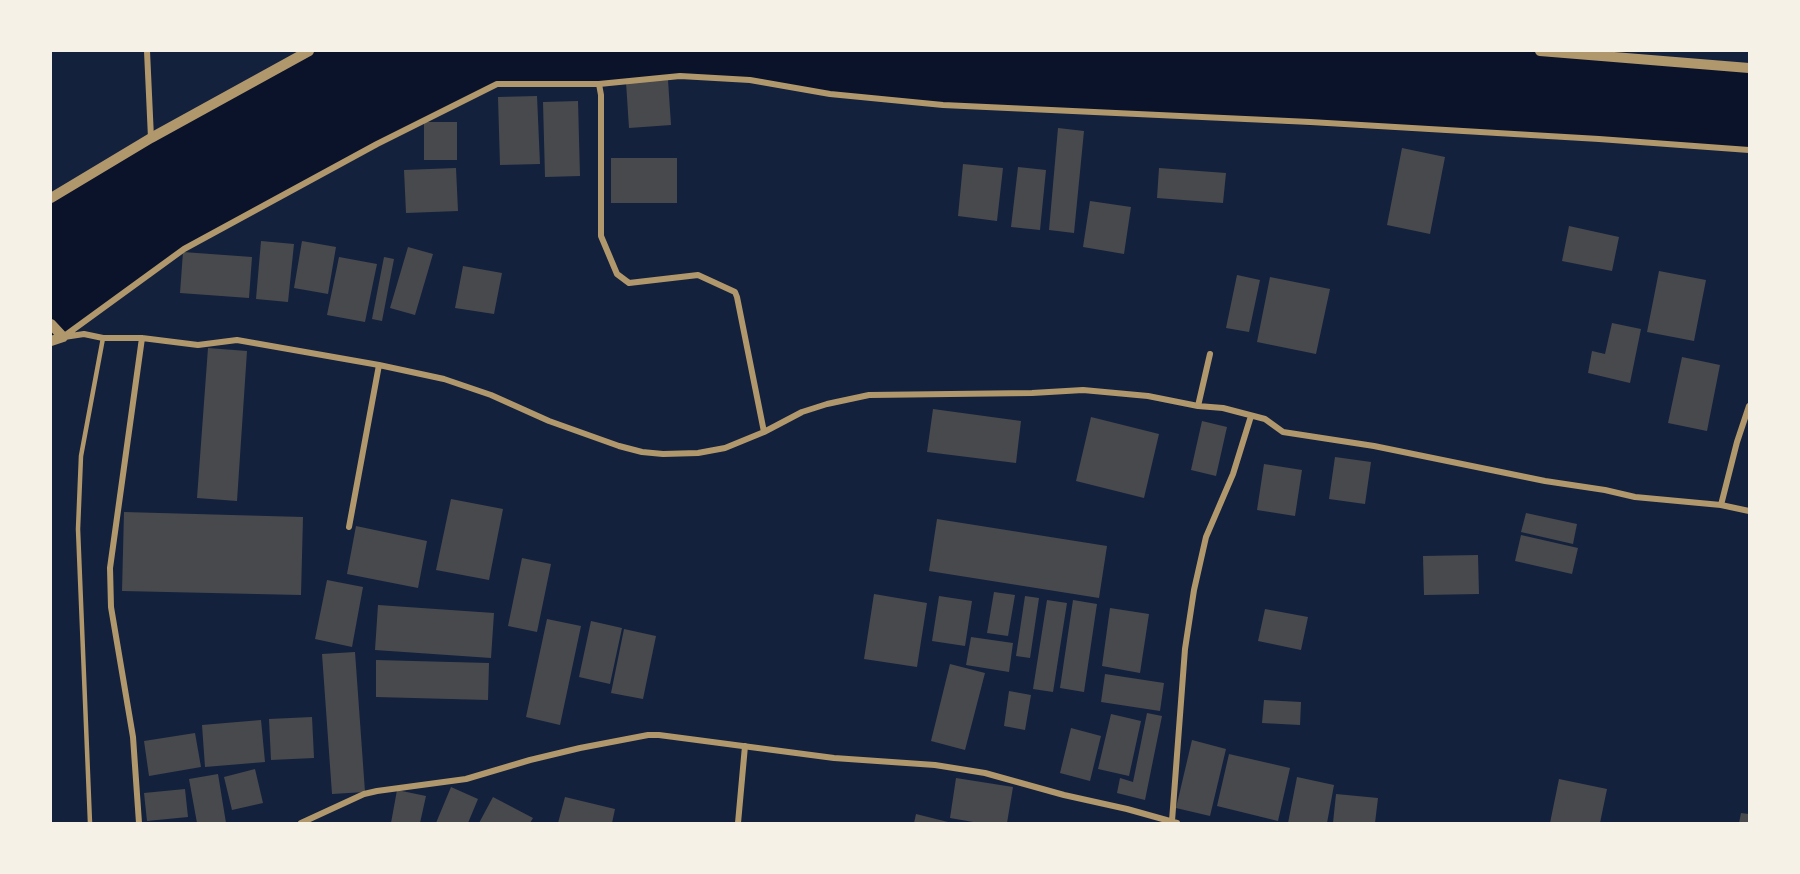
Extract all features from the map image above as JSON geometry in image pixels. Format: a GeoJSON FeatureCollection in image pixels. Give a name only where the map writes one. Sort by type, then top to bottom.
{"type":"FeatureCollection","features":[{"type":"Feature","properties":{"kind":"street"},"geometry":{"type":"LineString","coordinates":[[147,51],[150,138]]}},
{"type":"Feature","properties":{"kind":"street"},"geometry":{"type":"LineString","coordinates":[[51,198],[150,138],[309,51]]}},
{"type":"Feature","properties":{"kind":"street"},"geometry":{"type":"LineString","coordinates":[[1540,51],[1749,68]]}},
{"type":"Feature","properties":{"kind":"street"},"geometry":{"type":"LineString","coordinates":[[63,337],[184,249],[377,144],[497,84],[599,84],[692,76],[750,80],[830,94],[943,105],[1310,122],[1749,150]]}},
{"type":"Feature","properties":{"kind":"street"},"geometry":{"type":"LineString","coordinates":[[599,84],[601,95],[601,236],[616,274],[628,283],[698,275],[735,292],[738,297],[764,432]]}},
{"type":"Feature","properties":{"kind":"street"},"geometry":{"type":"LineString","coordinates":[[51,324],[63,337]]}},
{"type":"Feature","properties":{"kind":"street"},"geometry":{"type":"LineString","coordinates":[[51,341],[84,334],[103,338],[142,338],[198,345],[237,340],[379,365],[444,380],[491,395],[549,421],[619,446],[663,454],[698,453],[725,448],[764,432],[802,412],[869,395],[1032,393],[1083,390],[1148,396],[1198,406],[1222,408],[1265,418],[1283,432],[1374,446],[1635,497],[1721,505],[1749,511]]}},
{"type":"Feature","properties":{"kind":"street"},"geometry":{"type":"LineString","coordinates":[[140,823],[133,738],[111,607],[110,568],[142,338]]}},
{"type":"Feature","properties":{"kind":"street"},"geometry":{"type":"LineString","coordinates":[[1198,406],[1210,354]]}},
{"type":"Feature","properties":{"kind":"street"},"geometry":{"type":"LineString","coordinates":[[349,527],[379,365]]}},
{"type":"Feature","properties":{"kind":"street"},"geometry":{"type":"LineString","coordinates":[[1721,505],[1749,406]]}},
{"type":"Feature","properties":{"kind":"street"},"geometry":{"type":"LineString","coordinates":[[301,823],[371,793],[466,779],[530,760],[637,736],[659,735],[834,758],[935,765],[984,773],[1175,822],[1185,649],[1194,590],[1206,537],[1233,474],[1251,416]]}},
{"type":"Feature","properties":{"kind":"street"},"geometry":{"type":"LineString","coordinates":[[738,823],[745,746]]}},
{"type":"Feature","properties":{"kind":"lane"},"geometry":{"type":"LineString","coordinates":[[90,823],[78,529],[81,456],[103,338]]}},
{"type":"Feature","properties":{"kind":"water"},"geometry":{"type":"Polygon","coordinates":[[[308,51],[1539,51],[1749,68],[1749,150],[943,105],[830,94],[750,80],[680,76],[599,84],[497,84],[184,249],[63,337],[51,341],[51,196],[308,51]]]}},
{"type":"Feature","properties":{"kind":"building"},"geometry":{"type":"Polygon","coordinates":[[[668,80],[671,125],[629,128],[626,82],[668,80]]]}},
{"type":"Feature","properties":{"kind":"building"},"geometry":{"type":"Polygon","coordinates":[[[537,96],[540,164],[500,165],[498,97],[537,96]]]}},
{"type":"Feature","properties":{"kind":"building"},"geometry":{"type":"Polygon","coordinates":[[[578,101],[580,176],[545,177],[543,102],[578,101]]]}},
{"type":"Feature","properties":{"kind":"building"},"geometry":{"type":"Polygon","coordinates":[[[424,122],[457,122],[457,160],[424,160],[424,122]]]}},
{"type":"Feature","properties":{"kind":"building"},"geometry":{"type":"Polygon","coordinates":[[[1058,128],[1084,131],[1074,233],[1049,230],[1058,128]]]}},
{"type":"Feature","properties":{"kind":"building"},"geometry":{"type":"Polygon","coordinates":[[[1402,148],[1445,157],[1430,234],[1387,225],[1402,148]]]}},
{"type":"Feature","properties":{"kind":"building"},"geometry":{"type":"Polygon","coordinates":[[[611,158],[677,158],[677,203],[611,203],[611,158]]]}},
{"type":"Feature","properties":{"kind":"building"},"geometry":{"type":"Polygon","coordinates":[[[963,164],[1003,168],[997,221],[958,216],[963,164]]]}},
{"type":"Feature","properties":{"kind":"building"},"geometry":{"type":"Polygon","coordinates":[[[1018,167],[1046,170],[1040,230],[1011,227],[1018,167]]]}},
{"type":"Feature","properties":{"kind":"building"},"geometry":{"type":"Polygon","coordinates":[[[456,168],[458,211],[406,213],[404,170],[456,168]]]}},
{"type":"Feature","properties":{"kind":"building"},"geometry":{"type":"Polygon","coordinates":[[[1159,168],[1226,173],[1223,203],[1157,198],[1159,168]]]}},
{"type":"Feature","properties":{"kind":"building"},"geometry":{"type":"Polygon","coordinates":[[[1090,201],[1131,207],[1124,254],[1083,247],[1090,201]]]}},
{"type":"Feature","properties":{"kind":"building"},"geometry":{"type":"Polygon","coordinates":[[[1569,226],[1619,237],[1612,271],[1562,261],[1569,226]]]}},
{"type":"Feature","properties":{"kind":"building"},"geometry":{"type":"Polygon","coordinates":[[[261,241],[294,244],[288,302],[256,299],[261,241]]]}},
{"type":"Feature","properties":{"kind":"building"},"geometry":{"type":"Polygon","coordinates":[[[302,241],[336,247],[328,294],[294,288],[302,241]]]}},
{"type":"Feature","properties":{"kind":"building"},"geometry":{"type":"Polygon","coordinates":[[[408,247],[433,254],[415,315],[390,308],[408,247]]]}},
{"type":"Feature","properties":{"kind":"building"},"geometry":{"type":"Polygon","coordinates":[[[183,252],[252,257],[249,298],[180,293],[183,252]]]}},
{"type":"Feature","properties":{"kind":"building"},"geometry":{"type":"Polygon","coordinates":[[[339,257],[377,264],[365,322],[327,315],[339,257]]]}},
{"type":"Feature","properties":{"kind":"building"},"geometry":{"type":"Polygon","coordinates":[[[384,257],[394,259],[382,321],[372,319],[384,257]]]}},
{"type":"Feature","properties":{"kind":"building"},"geometry":{"type":"Polygon","coordinates":[[[463,266],[502,273],[494,314],[455,308],[463,266]]]}},
{"type":"Feature","properties":{"kind":"building"},"geometry":{"type":"Polygon","coordinates":[[[1659,271],[1706,280],[1694,341],[1647,332],[1659,271]]]}},
{"type":"Feature","properties":{"kind":"building"},"geometry":{"type":"Polygon","coordinates":[[[1237,275],[1260,280],[1249,332],[1226,328],[1237,275]]]}},
{"type":"Feature","properties":{"kind":"building"},"geometry":{"type":"Polygon","coordinates":[[[1270,277],[1330,289],[1316,354],[1257,342],[1270,277]]]}},
{"type":"Feature","properties":{"kind":"building"},"geometry":{"type":"Polygon","coordinates":[[[1612,323],[1641,329],[1630,383],[1588,373],[1592,351],[1605,354],[1612,323]]]}},
{"type":"Feature","properties":{"kind":"building"},"geometry":{"type":"Polygon","coordinates":[[[208,348],[247,351],[237,501],[197,498],[208,348]]]}},
{"type":"Feature","properties":{"kind":"building"},"geometry":{"type":"Polygon","coordinates":[[[1682,357],[1720,365],[1707,431],[1668,423],[1682,357]]]}},
{"type":"Feature","properties":{"kind":"building"},"geometry":{"type":"Polygon","coordinates":[[[933,409],[1021,421],[1016,463],[927,452],[933,409]]]}},
{"type":"Feature","properties":{"kind":"building"},"geometry":{"type":"Polygon","coordinates":[[[1091,417],[1159,434],[1144,498],[1076,481],[1091,417]]]}},
{"type":"Feature","properties":{"kind":"building"},"geometry":{"type":"Polygon","coordinates":[[[1202,421],[1227,427],[1216,476],[1191,470],[1202,421]]]}},
{"type":"Feature","properties":{"kind":"building"},"geometry":{"type":"Polygon","coordinates":[[[1335,457],[1371,462],[1365,504],[1329,499],[1335,457]]]}},
{"type":"Feature","properties":{"kind":"building"},"geometry":{"type":"Polygon","coordinates":[[[1264,464],[1302,470],[1295,516],[1257,510],[1264,464]]]}},
{"type":"Feature","properties":{"kind":"building"},"geometry":{"type":"Polygon","coordinates":[[[451,499],[503,509],[489,580],[436,570],[451,499]]]}},
{"type":"Feature","properties":{"kind":"building"},"geometry":{"type":"Polygon","coordinates":[[[124,512],[303,517],[301,595],[122,591],[124,512]]]}},
{"type":"Feature","properties":{"kind":"building"},"geometry":{"type":"Polygon","coordinates":[[[1526,513],[1577,524],[1573,544],[1521,532],[1526,513]]]}},
{"type":"Feature","properties":{"kind":"building"},"geometry":{"type":"Polygon","coordinates":[[[937,519],[1107,546],[1099,598],[929,571],[937,519]]]}},
{"type":"Feature","properties":{"kind":"building"},"geometry":{"type":"Polygon","coordinates":[[[356,526],[427,541],[418,588],[347,574],[356,526]]]}},
{"type":"Feature","properties":{"kind":"building"},"geometry":{"type":"Polygon","coordinates":[[[1521,535],[1578,548],[1572,574],[1515,561],[1521,535]]]}},
{"type":"Feature","properties":{"kind":"building"},"geometry":{"type":"Polygon","coordinates":[[[1478,555],[1479,594],[1424,595],[1423,556],[1478,555]]]}},
{"type":"Feature","properties":{"kind":"building"},"geometry":{"type":"Polygon","coordinates":[[[522,558],[551,564],[537,632],[508,626],[522,558]]]}},
{"type":"Feature","properties":{"kind":"building"},"geometry":{"type":"Polygon","coordinates":[[[327,580],[363,587],[352,647],[315,639],[327,580]]]}},
{"type":"Feature","properties":{"kind":"building"},"geometry":{"type":"Polygon","coordinates":[[[994,592],[1015,595],[1008,636],[987,633],[994,592]]]}},
{"type":"Feature","properties":{"kind":"building"},"geometry":{"type":"Polygon","coordinates":[[[874,594],[927,603],[917,667],[864,659],[874,594]]]}},
{"type":"Feature","properties":{"kind":"building"},"geometry":{"type":"Polygon","coordinates":[[[939,596],[972,601],[965,646],[932,641],[939,596]]]}},
{"type":"Feature","properties":{"kind":"building"},"geometry":{"type":"Polygon","coordinates":[[[1025,596],[1039,598],[1030,658],[1016,656],[1025,596]]]}},
{"type":"Feature","properties":{"kind":"building"},"geometry":{"type":"Polygon","coordinates":[[[1047,600],[1067,603],[1053,692],[1033,689],[1047,600]]]}},
{"type":"Feature","properties":{"kind":"building"},"geometry":{"type":"Polygon","coordinates":[[[1073,600],[1097,604],[1084,692],[1060,688],[1073,600]]]}},
{"type":"Feature","properties":{"kind":"building"},"geometry":{"type":"Polygon","coordinates":[[[378,605],[494,613],[491,658],[375,650],[378,605]]]}},
{"type":"Feature","properties":{"kind":"building"},"geometry":{"type":"Polygon","coordinates":[[[1110,608],[1149,614],[1140,673],[1102,666],[1110,608]]]}},
{"type":"Feature","properties":{"kind":"building"},"geometry":{"type":"Polygon","coordinates":[[[1265,609],[1308,617],[1301,650],[1258,641],[1265,609]]]}},
{"type":"Feature","properties":{"kind":"building"},"geometry":{"type":"Polygon","coordinates":[[[547,619],[581,626],[560,725],[526,717],[547,619]]]}},
{"type":"Feature","properties":{"kind":"building"},"geometry":{"type":"Polygon","coordinates":[[[591,621],[622,628],[610,684],[579,677],[591,621]]]}},
{"type":"Feature","properties":{"kind":"building"},"geometry":{"type":"Polygon","coordinates":[[[624,629],[656,636],[643,699],[611,693],[624,629]]]}},
{"type":"Feature","properties":{"kind":"building"},"geometry":{"type":"Polygon","coordinates":[[[971,637],[1013,643],[1009,672],[966,665],[971,637]]]}},
{"type":"Feature","properties":{"kind":"building"},"geometry":{"type":"Polygon","coordinates":[[[355,652],[365,792],[332,794],[322,654],[355,652]]]}},
{"type":"Feature","properties":{"kind":"building"},"geometry":{"type":"Polygon","coordinates":[[[376,660],[489,663],[488,700],[376,697],[376,660]]]}},
{"type":"Feature","properties":{"kind":"building"},"geometry":{"type":"Polygon","coordinates":[[[950,664],[985,673],[965,750],[931,741],[950,664]]]}},
{"type":"Feature","properties":{"kind":"building"},"geometry":{"type":"Polygon","coordinates":[[[1105,674],[1164,683],[1160,711],[1101,702],[1105,674]]]}},
{"type":"Feature","properties":{"kind":"building"},"geometry":{"type":"Polygon","coordinates":[[[1009,691],[1031,695],[1025,730],[1004,726],[1009,691]]]}},
{"type":"Feature","properties":{"kind":"building"},"geometry":{"type":"Polygon","coordinates":[[[1264,700],[1301,702],[1300,725],[1262,723],[1264,700]]]}},
{"type":"Feature","properties":{"kind":"building"},"geometry":{"type":"Polygon","coordinates":[[[1147,713],[1162,716],[1145,800],[1117,793],[1120,778],[1133,782],[1147,713]]]}},
{"type":"Feature","properties":{"kind":"building"},"geometry":{"type":"Polygon","coordinates":[[[1111,714],[1141,721],[1129,776],[1098,769],[1111,714]]]}},
{"type":"Feature","properties":{"kind":"building"},"geometry":{"type":"Polygon","coordinates":[[[312,717],[314,758],[271,760],[269,719],[312,717]]]}},
{"type":"Feature","properties":{"kind":"building"},"geometry":{"type":"Polygon","coordinates":[[[261,720],[265,762],[205,767],[202,725],[261,720]]]}},
{"type":"Feature","properties":{"kind":"building"},"geometry":{"type":"Polygon","coordinates":[[[1071,728],[1101,736],[1090,781],[1060,773],[1071,728]]]}},
{"type":"Feature","properties":{"kind":"building"},"geometry":{"type":"Polygon","coordinates":[[[195,733],[201,767],[149,776],[144,741],[195,733]]]}},
{"type":"Feature","properties":{"kind":"building"},"geometry":{"type":"Polygon","coordinates":[[[1192,740],[1226,749],[1210,816],[1176,808],[1192,740]]]}},
{"type":"Feature","properties":{"kind":"building"},"geometry":{"type":"Polygon","coordinates":[[[1229,754],[1290,768],[1278,821],[1217,806],[1229,754]]]}},
{"type":"Feature","properties":{"kind":"building"},"geometry":{"type":"Polygon","coordinates":[[[255,769],[263,803],[232,810],[224,777],[255,769]]]}},
{"type":"Feature","properties":{"kind":"building"},"geometry":{"type":"Polygon","coordinates":[[[218,774],[226,823],[197,823],[189,779],[218,774]]]}},
{"type":"Feature","properties":{"kind":"building"},"geometry":{"type":"Polygon","coordinates":[[[1297,777],[1334,785],[1327,823],[1288,823],[1297,777]]]}},
{"type":"Feature","properties":{"kind":"building"},"geometry":{"type":"Polygon","coordinates":[[[956,778],[1013,787],[1007,823],[979,823],[950,818],[956,778]]]}},
{"type":"Feature","properties":{"kind":"building"},"geometry":{"type":"Polygon","coordinates":[[[1559,779],[1607,789],[1600,823],[1550,823],[1559,779]]]}},
{"type":"Feature","properties":{"kind":"building"},"geometry":{"type":"Polygon","coordinates":[[[451,787],[478,799],[468,823],[436,823],[451,787]]]}},
{"type":"Feature","properties":{"kind":"building"},"geometry":{"type":"Polygon","coordinates":[[[185,789],[188,817],[147,821],[144,793],[185,789]]]}},
{"type":"Feature","properties":{"kind":"building"},"geometry":{"type":"Polygon","coordinates":[[[397,790],[426,796],[420,823],[391,823],[397,790]]]}},
{"type":"Feature","properties":{"kind":"building"},"geometry":{"type":"Polygon","coordinates":[[[1336,794],[1378,798],[1375,823],[1333,823],[1336,794]]]}},
{"type":"Feature","properties":{"kind":"building"},"geometry":{"type":"Polygon","coordinates":[[[493,797],[533,818],[530,823],[479,823],[493,797]]]}},
{"type":"Feature","properties":{"kind":"building"},"geometry":{"type":"Polygon","coordinates":[[[565,797],[615,809],[612,823],[558,823],[565,797]]]}},
{"type":"Feature","properties":{"kind":"building"},"geometry":{"type":"Polygon","coordinates":[[[1741,813],[1749,814],[1749,823],[1739,823],[1741,813]]]}},
{"type":"Feature","properties":{"kind":"building"},"geometry":{"type":"Polygon","coordinates":[[[916,814],[948,822],[948,823],[914,823],[916,814]]]}}]}
